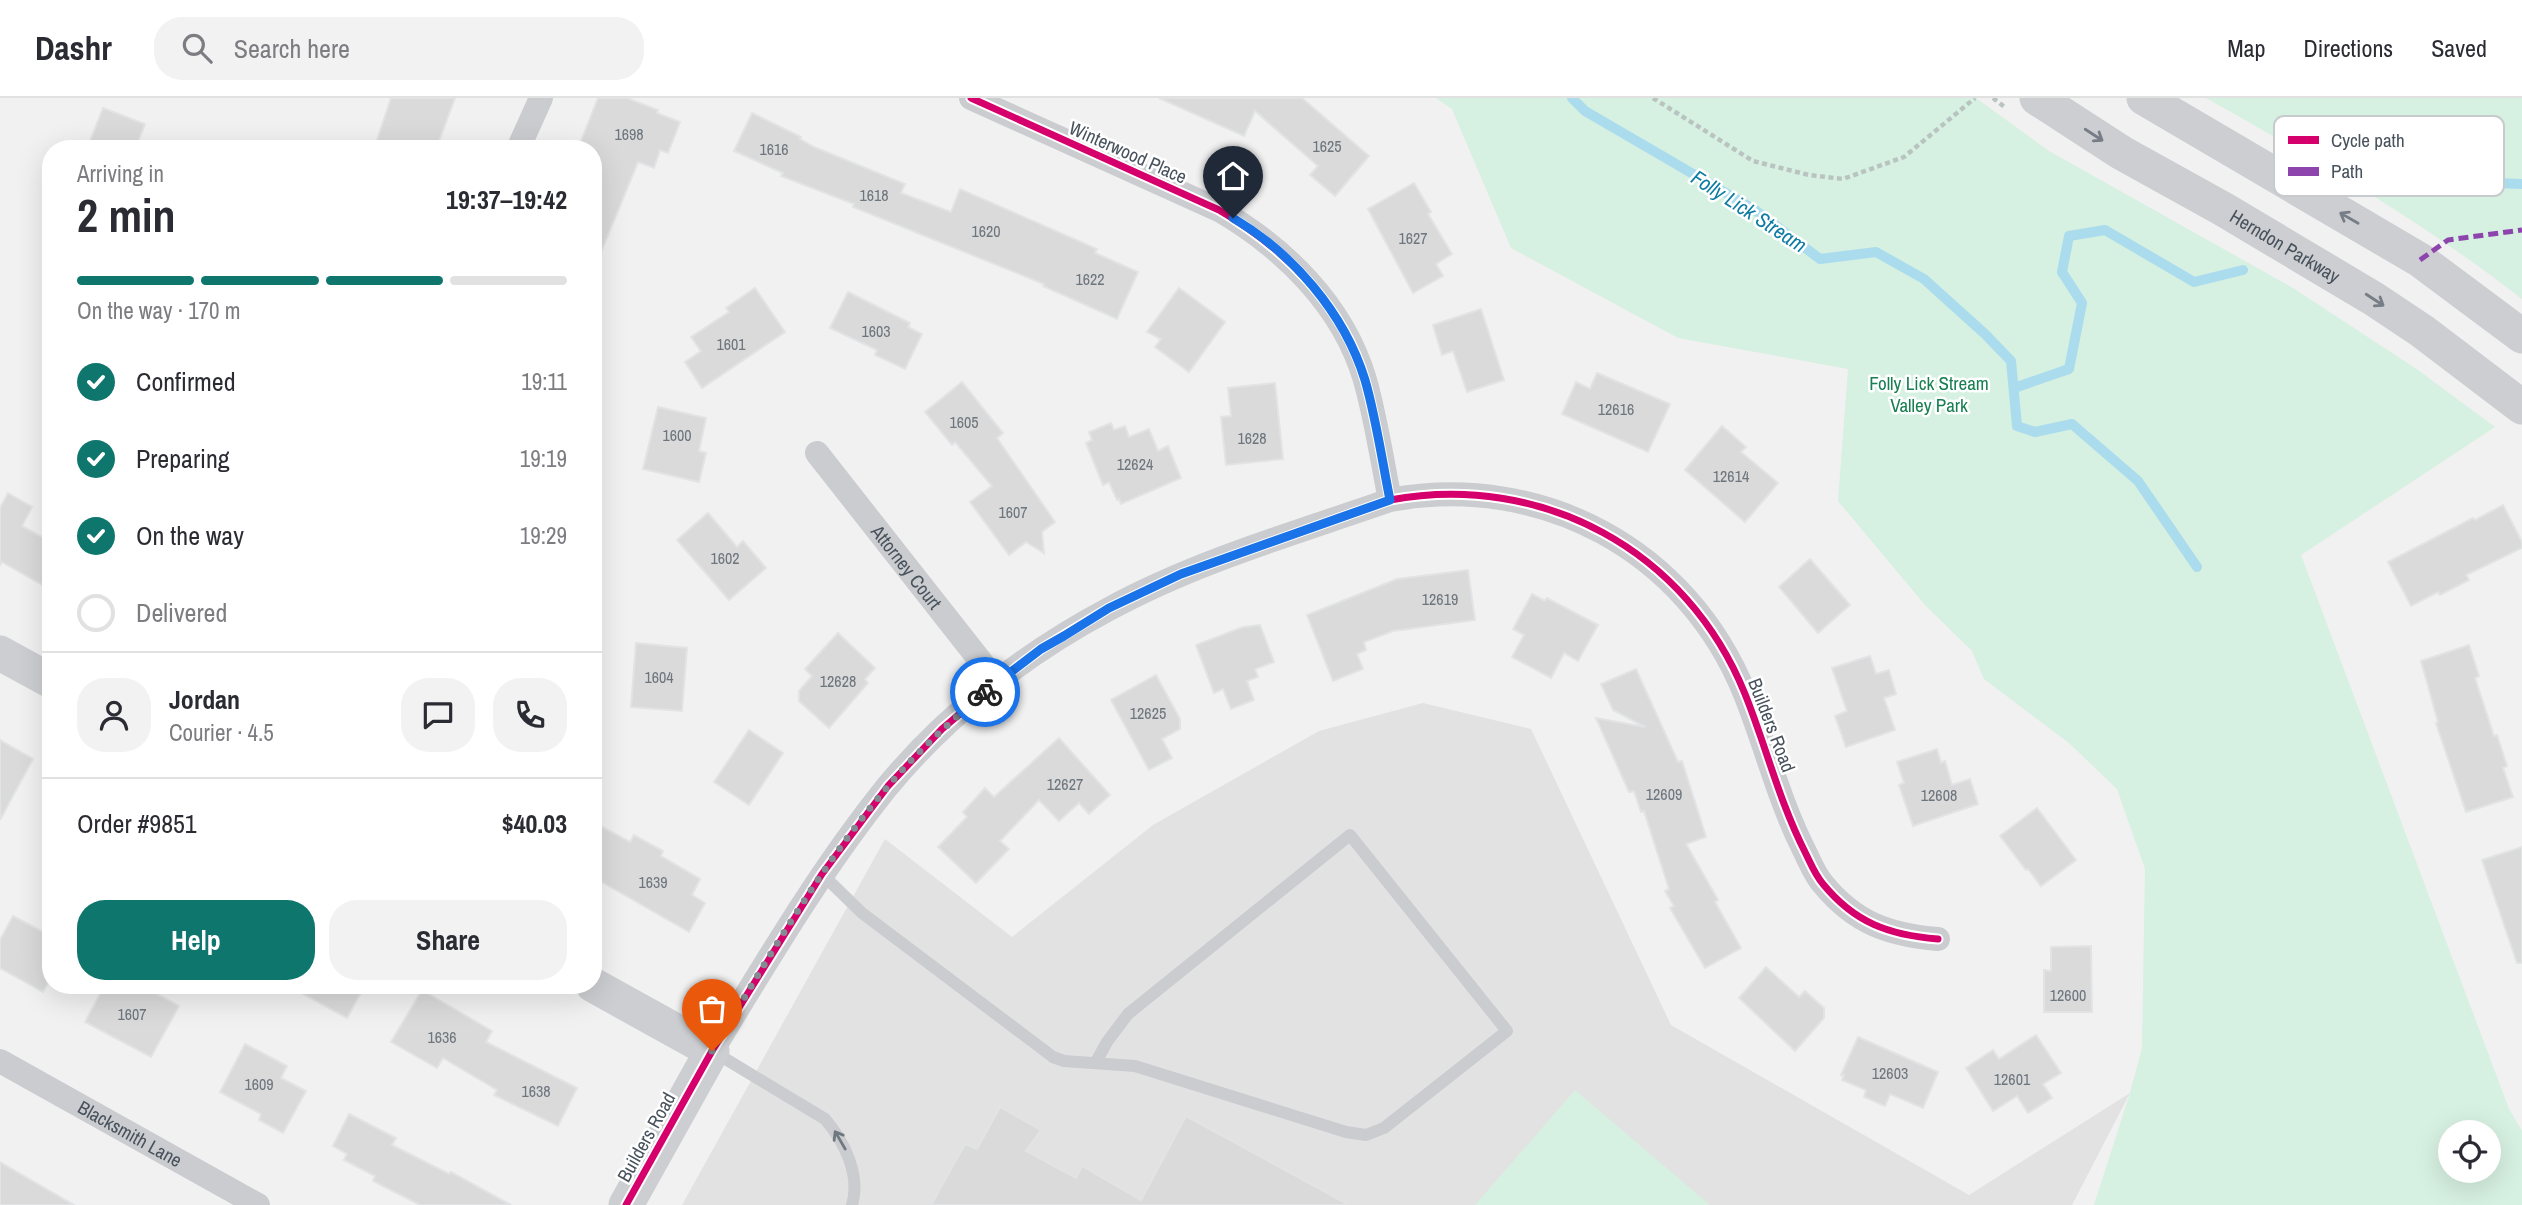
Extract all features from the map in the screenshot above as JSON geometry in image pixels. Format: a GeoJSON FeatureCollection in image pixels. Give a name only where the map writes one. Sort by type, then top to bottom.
{"type":"FeatureCollection","features":[{"type":"Feature","properties":{"kind":"main road","name":"Herndon Parkway"},"geometry":{"type":"LineString","coordinates":[[2037,98],[2122,153],[2223,209],[2374,299],[2423,331],[2522,407]]}},
{"type":"Feature","properties":{"kind":"main road"},"geometry":{"type":"LineString","coordinates":[[2144,98],[2274,174]]}},
{"type":"Feature","properties":{"kind":"main road"},"geometry":{"type":"LineString","coordinates":[[2311,196],[2420,260],[2522,336]]}},
{"type":"Feature","properties":{"kind":"main road"},"geometry":{"type":"LineString","coordinates":[[0,653],[42,676]]}},
{"type":"Feature","properties":{"kind":"main road"},"geometry":{"type":"LineString","coordinates":[[602,990],[712,1051]]}},
{"type":"Feature","properties":{"kind":"main road","name":"Builders Road"},"geometry":{"type":"LineString","coordinates":[[626,1205],[712,1051]]}},
{"type":"Feature","properties":{"kind":"street"},"geometry":{"type":"LineString","coordinates":[[522,140],[541,98]]}},
{"type":"Feature","properties":{"kind":"street","name":"Winterwood Place"},"geometry":{"type":"LineString","coordinates":[[971,98],[1219,210],[1246,226],[1288,258],[1319,293],[1338,322],[1364,379],[1390,500]]}},
{"type":"Feature","properties":{"kind":"street","name":"Attorney Court"},"geometry":{"type":"LineString","coordinates":[[817,453],[997,681]]}},
{"type":"Feature","properties":{"kind":"street","name":"Builders Road"},"geometry":{"type":"LineString","coordinates":[[712,1051],[822,874],[888,786],[942,729],[997,681],[1041,649],[1109,608],[1181,574],[1390,500],[1412,496],[1458,494],[1509,499],[1557,511],[1592,526],[1637,552],[1674,584],[1697,609],[1726,654],[1744,692],[1794,830],[1821,882],[1846,908],[1874,926],[1905,936],[1937,939]]}},
{"type":"Feature","properties":{"kind":"street","name":"Blacksmith Lane"},"geometry":{"type":"LineString","coordinates":[[0,1061],[258,1205]]}},
{"type":"Feature","properties":{"kind":"lane"},"geometry":{"type":"LineString","coordinates":[[822,874],[862,912],[1041,1050],[1064,1061],[1135,1066],[1346,1132],[1366,1135],[1384,1128],[1507,1031],[1350,835],[1128,1014],[1114,1031],[1096,1062]]}},
{"type":"Feature","properties":{"kind":"lane"},"geometry":{"type":"LineString","coordinates":[[712,1051],[825,1119],[838,1135],[849,1156],[854,1181],[852,1205]]}},
{"type":"Feature","properties":{"kind":"path"},"geometry":{"type":"LineString","coordinates":[[1653,98],[1753,161],[1810,175],[1843,179],[1904,157],[1975,98]]}},
{"type":"Feature","properties":{"kind":"shaded area"},"geometry":{"type":"Polygon","coordinates":[[[1423,703],[1531,729],[1671,1025],[1969,1195],[2130,1093],[2072,1205],[682,1205],[885,839],[1012,937],[1153,825],[1319,731],[1423,703]]]}},
{"type":"Feature","properties":{"kind":"green space","name":"Folly Lick Stream Valley Park"},"geometry":{"type":"Polygon","coordinates":[[[1436,98],[1976,98],[2049,151],[2293,288],[2418,370],[2495,427],[2301,555],[2509,1109],[2522,1131],[2522,1205],[2094,1205],[2142,1048],[2145,869],[2117,789],[2069,743],[1984,679],[1972,651],[1925,605],[1838,501],[1848,369],[1678,338],[1511,248],[1452,109],[1436,98]]]}},
{"type":"Feature","properties":{"kind":"green space"},"geometry":{"type":"Polygon","coordinates":[[[2206,98],[2522,98],[2522,299],[2374,196],[2504,196],[2504,116],[2274,116],[2274,137],[2206,98]]]}},
{"type":"Feature","properties":{"kind":"green space"},"geometry":{"type":"Polygon","coordinates":[[[1575,1090],[1710,1205],[1475,1205],[1575,1090]]]}},
{"type":"Feature","properties":{"kind":"building"},"geometry":{"type":"Polygon","coordinates":[[[391,98],[455,98],[439,140],[377,140],[391,98]]]}},
{"type":"Feature","properties":{"kind":"building"},"geometry":{"type":"Polygon","coordinates":[[[598,98],[627,98],[680,122],[668,153],[660,150],[654,168],[638,162],[602,250],[602,140],[581,140],[598,98]]]}},
{"type":"Feature","properties":{"kind":"building"},"geometry":{"type":"Polygon","coordinates":[[[1159,98],[1302,98],[1369,156],[1335,196],[1310,175],[1318,166],[1255,111],[1244,136],[1159,98]]]}},
{"type":"Feature","properties":{"kind":"building"},"geometry":{"type":"Polygon","coordinates":[[[103,108],[145,124],[139,140],[91,140],[103,108]]]}},
{"type":"Feature","properties":{"kind":"building"},"geometry":{"type":"Polygon","coordinates":[[[752,113],[801,137],[800,139],[814,147],[905,184],[901,193],[951,212],[960,189],[1097,249],[1095,253],[1138,272],[1117,319],[1043,286],[1044,284],[781,176],[783,173],[734,151],[752,113]]]}},
{"type":"Feature","properties":{"kind":"building"},"geometry":{"type":"Polygon","coordinates":[[[1414,183],[1431,212],[1428,214],[1452,254],[1436,264],[1443,276],[1413,293],[1368,209],[1414,183]]]}},
{"type":"Feature","properties":{"kind":"building"},"geometry":{"type":"Polygon","coordinates":[[[755,288],[785,332],[702,388],[685,362],[701,351],[691,337],[729,312],[726,308],[755,288]]]}},
{"type":"Feature","properties":{"kind":"building"},"geometry":{"type":"Polygon","coordinates":[[[1179,288],[1225,322],[1189,372],[1155,347],[1161,339],[1147,332],[1179,288]]]}},
{"type":"Feature","properties":{"kind":"building"},"geometry":{"type":"Polygon","coordinates":[[[848,292],[910,323],[908,327],[922,334],[905,369],[875,355],[877,350],[830,328],[848,292]]]}},
{"type":"Feature","properties":{"kind":"building"},"geometry":{"type":"Polygon","coordinates":[[[1481,309],[1504,380],[1467,392],[1453,351],[1442,355],[1433,325],[1481,309]]]}},
{"type":"Feature","properties":{"kind":"building"},"geometry":{"type":"Polygon","coordinates":[[[1597,373],[1670,404],[1648,452],[1562,414],[1576,382],[1590,389],[1597,373]]]}},
{"type":"Feature","properties":{"kind":"building"},"geometry":{"type":"Polygon","coordinates":[[[962,382],[1003,433],[997,438],[1055,522],[1042,532],[1044,553],[1026,542],[1009,555],[970,502],[992,486],[955,442],[952,445],[925,412],[962,382]]]}},
{"type":"Feature","properties":{"kind":"building"},"geometry":{"type":"Polygon","coordinates":[[[1275,383],[1283,459],[1226,465],[1221,417],[1231,416],[1228,388],[1275,383]]]}},
{"type":"Feature","properties":{"kind":"building"},"geometry":{"type":"Polygon","coordinates":[[[658,407],[706,418],[699,451],[706,453],[699,482],[643,469],[658,407]]]}},
{"type":"Feature","properties":{"kind":"building"},"geometry":{"type":"Polygon","coordinates":[[[1111,423],[1114,430],[1125,426],[1129,437],[1149,429],[1158,451],[1168,446],[1181,478],[1121,504],[1109,482],[1103,485],[1086,443],[1092,440],[1089,432],[1111,423]]]}},
{"type":"Feature","properties":{"kind":"building"},"geometry":{"type":"Polygon","coordinates":[[[1722,426],[1746,447],[1741,452],[1778,483],[1745,522],[1685,470],[1722,426]]]}},
{"type":"Feature","properties":{"kind":"building"},"geometry":{"type":"Polygon","coordinates":[[[8,493],[32,507],[22,526],[42,537],[42,585],[2,562],[0,565],[0,508],[8,493]]]}},
{"type":"Feature","properties":{"kind":"building"},"geometry":{"type":"Polygon","coordinates":[[[2503,505],[2522,542],[2522,548],[2466,575],[2469,580],[2411,606],[2388,562],[2503,505]]]}},
{"type":"Feature","properties":{"kind":"building"},"geometry":{"type":"Polygon","coordinates":[[[708,513],[737,547],[743,541],[766,568],[729,600],[677,540],[708,513]]]}},
{"type":"Feature","properties":{"kind":"building"},"geometry":{"type":"Polygon","coordinates":[[[1810,559],[1850,605],[1818,633],[1779,587],[1810,559]]]}},
{"type":"Feature","properties":{"kind":"building"},"geometry":{"type":"Polygon","coordinates":[[[1468,570],[1475,620],[1393,631],[1364,642],[1366,650],[1357,654],[1363,669],[1333,681],[1307,615],[1397,579],[1468,570]]]}},
{"type":"Feature","properties":{"kind":"building"},"geometry":{"type":"Polygon","coordinates":[[[1532,594],[1545,601],[1547,598],[1598,625],[1578,661],[1564,653],[1551,678],[1512,657],[1524,635],[1513,629],[1532,594]]]}},
{"type":"Feature","properties":{"kind":"building"},"geometry":{"type":"Polygon","coordinates":[[[1260,625],[1274,662],[1255,669],[1258,677],[1247,681],[1254,700],[1231,709],[1223,689],[1214,693],[1196,645],[1243,627],[1260,625]]]}},
{"type":"Feature","properties":{"kind":"building"},"geometry":{"type":"Polygon","coordinates":[[[838,633],[875,668],[865,679],[868,683],[829,728],[799,701],[799,691],[812,676],[805,669],[838,633]]]}},
{"type":"Feature","properties":{"kind":"building"},"geometry":{"type":"Polygon","coordinates":[[[636,643],[687,648],[682,711],[631,707],[636,643]]]}},
{"type":"Feature","properties":{"kind":"building"},"geometry":{"type":"Polygon","coordinates":[[[2469,645],[2479,676],[2475,678],[2507,766],[2503,768],[2513,797],[2466,812],[2436,723],[2438,722],[2421,661],[2469,645]]]}},
{"type":"Feature","properties":{"kind":"building"},"geometry":{"type":"Polygon","coordinates":[[[1870,656],[1876,674],[1889,670],[1896,694],[1884,698],[1895,730],[1846,747],[1835,716],[1847,711],[1832,668],[1870,656]]]}},
{"type":"Feature","properties":{"kind":"building"},"geometry":{"type":"Polygon","coordinates":[[[1636,669],[1678,762],[1682,761],[1706,837],[1686,844],[1718,900],[1715,902],[1741,948],[1705,968],[1670,908],[1674,906],[1665,891],[1669,889],[1644,811],[1641,812],[1634,791],[1629,792],[1596,718],[1645,727],[1613,710],[1601,684],[1636,669]]]}},
{"type":"Feature","properties":{"kind":"building"},"geometry":{"type":"Polygon","coordinates":[[[1156,675],[1180,719],[1180,729],[1162,739],[1172,758],[1149,770],[1111,700],[1156,675]]]}},
{"type":"Feature","properties":{"kind":"building"},"geometry":{"type":"Polygon","coordinates":[[[749,730],[783,753],[749,805],[714,782],[749,730]]]}},
{"type":"Feature","properties":{"kind":"building"},"geometry":{"type":"Polygon","coordinates":[[[1059,738],[1110,795],[1089,814],[1079,803],[1059,821],[1039,800],[1000,841],[1009,849],[976,883],[938,847],[967,817],[963,812],[985,788],[994,797],[1059,738]]]}},
{"type":"Feature","properties":{"kind":"building"},"geometry":{"type":"Polygon","coordinates":[[[0,740],[33,759],[0,820],[0,740]]]}},
{"type":"Feature","properties":{"kind":"building"},"geometry":{"type":"Polygon","coordinates":[[[1937,749],[1941,763],[1945,761],[1952,785],[1970,779],[1978,804],[1913,826],[1899,785],[1904,783],[1897,762],[1937,749]]]}},
{"type":"Feature","properties":{"kind":"building"},"geometry":{"type":"Polygon","coordinates":[[[2037,808],[2076,860],[2041,886],[2000,836],[2037,808]]]}},
{"type":"Feature","properties":{"kind":"building"},"geometry":{"type":"Polygon","coordinates":[[[602,827],[630,842],[634,835],[663,851],[661,856],[700,879],[692,895],[705,903],[689,932],[602,882],[602,827]]]}},
{"type":"Feature","properties":{"kind":"building"},"geometry":{"type":"Polygon","coordinates":[[[2522,847],[2522,963],[2517,963],[2482,860],[2522,847]]]}},
{"type":"Feature","properties":{"kind":"building"},"geometry":{"type":"Polygon","coordinates":[[[13,916],[42,931],[42,991],[0,968],[0,940],[13,916]]]}},
{"type":"Feature","properties":{"kind":"building"},"geometry":{"type":"Polygon","coordinates":[[[2091,946],[2092,1012],[2044,1012],[2044,970],[2051,971],[2051,947],[2091,946]]]}},
{"type":"Feature","properties":{"kind":"building"},"geometry":{"type":"Polygon","coordinates":[[[1766,967],[1799,997],[1805,991],[1824,1008],[1824,1018],[1795,1051],[1739,998],[1766,967]]]}},
{"type":"Feature","properties":{"kind":"building"},"geometry":{"type":"Polygon","coordinates":[[[100,994],[157,994],[179,1006],[151,1057],[85,1022],[100,994]]]}},
{"type":"Feature","properties":{"kind":"building"},"geometry":{"type":"Polygon","coordinates":[[[303,994],[360,994],[347,1018],[303,994]]]}},
{"type":"Feature","properties":{"kind":"building"},"geometry":{"type":"Polygon","coordinates":[[[420,994],[429,994],[492,1031],[486,1042],[577,1088],[558,1126],[494,1095],[497,1090],[443,1058],[437,1068],[391,1042],[420,994]]]}},
{"type":"Feature","properties":{"kind":"building"},"geometry":{"type":"Polygon","coordinates":[[[2036,1035],[2061,1073],[2043,1084],[2052,1098],[2028,1113],[2017,1096],[1993,1111],[1966,1068],[1993,1050],[1999,1059],[2036,1035]]]}},
{"type":"Feature","properties":{"kind":"building"},"geometry":{"type":"Polygon","coordinates":[[[1858,1037],[1938,1072],[1923,1108],[1890,1094],[1885,1106],[1864,1097],[1866,1090],[1842,1080],[1844,1075],[1841,1075],[1858,1037]]]}},
{"type":"Feature","properties":{"kind":"building"},"geometry":{"type":"Polygon","coordinates":[[[245,1044],[287,1066],[281,1078],[306,1091],[283,1133],[259,1120],[261,1114],[220,1092],[245,1044]]]}},
{"type":"Feature","properties":{"kind":"building"},"geometry":{"type":"Polygon","coordinates":[[[1000,1107],[1041,1130],[1026,1151],[1076,1178],[1082,1166],[1141,1200],[1186,1116],[1349,1205],[931,1205],[965,1144],[977,1149],[1000,1107]]]}},
{"type":"Feature","properties":{"kind":"building"},"geometry":{"type":"Polygon","coordinates":[[[349,1114],[396,1138],[392,1145],[449,1174],[451,1172],[511,1205],[420,1205],[373,1181],[375,1176],[344,1160],[347,1154],[333,1146],[349,1114]]]}},
{"type":"Feature","properties":{"kind":"building"},"geometry":{"type":"Polygon","coordinates":[[[0,1162],[74,1205],[0,1205],[0,1162]]]}},
{"type":"Feature","properties":{"kind":"waterway","name":"Folly Lick Stream"},"geometry":{"type":"LineString","coordinates":[[1572,98],[1585,111],[1755,210],[1820,259],[1876,252],[1924,279],[2011,361],[2017,426],[2035,432],[2072,424],[2138,481],[2197,567]]}},
{"type":"Feature","properties":{"kind":"waterway"},"geometry":{"type":"LineString","coordinates":[[2504,183],[2522,184]]}},
{"type":"Feature","properties":{"kind":"waterway"},"geometry":{"type":"LineString","coordinates":[[2014,388],[2069,369],[2082,303],[2062,272],[2069,236],[2105,230],[2194,282],[2243,270]]}},
{"type":"Feature","properties":{"kind":"marked path"},"geometry":{"type":"LineString","coordinates":[[2420,260],[2448,240],[2522,230]]}},
{"type":"Feature","properties":{"kind":"cycle path"},"geometry":{"type":"LineString","coordinates":[[971,98],[1219,210],[1243,225],[1288,261],[1326,303],[1355,353],[1369,395],[1390,500]]}},
{"type":"Feature","properties":{"kind":"cycle path"},"geometry":{"type":"LineString","coordinates":[[626,1205],[712,1051],[822,874],[888,786],[942,729],[1041,649],[1109,608],[1181,574],[1390,500],[1447,494],[1501,498],[1554,511],[1603,532],[1647,562],[1686,599],[1719,643],[1745,694],[1796,833],[1820,880],[1848,908],[1874,925],[1904,934],[1938,939]]}},
{"type":"Feature","properties":{"kind":"way so far"},"geometry":{"type":"LineString","coordinates":[[712,1051],[822,874],[888,786],[942,729],[985,692]]}},
{"type":"Feature","properties":{"kind":"route"},"geometry":{"type":"LineString","coordinates":[[985,692],[1041,649],[1109,608],[1181,574],[1390,500],[1364,379],[1344,332],[1319,293],[1288,258],[1233,218]]}}]}
